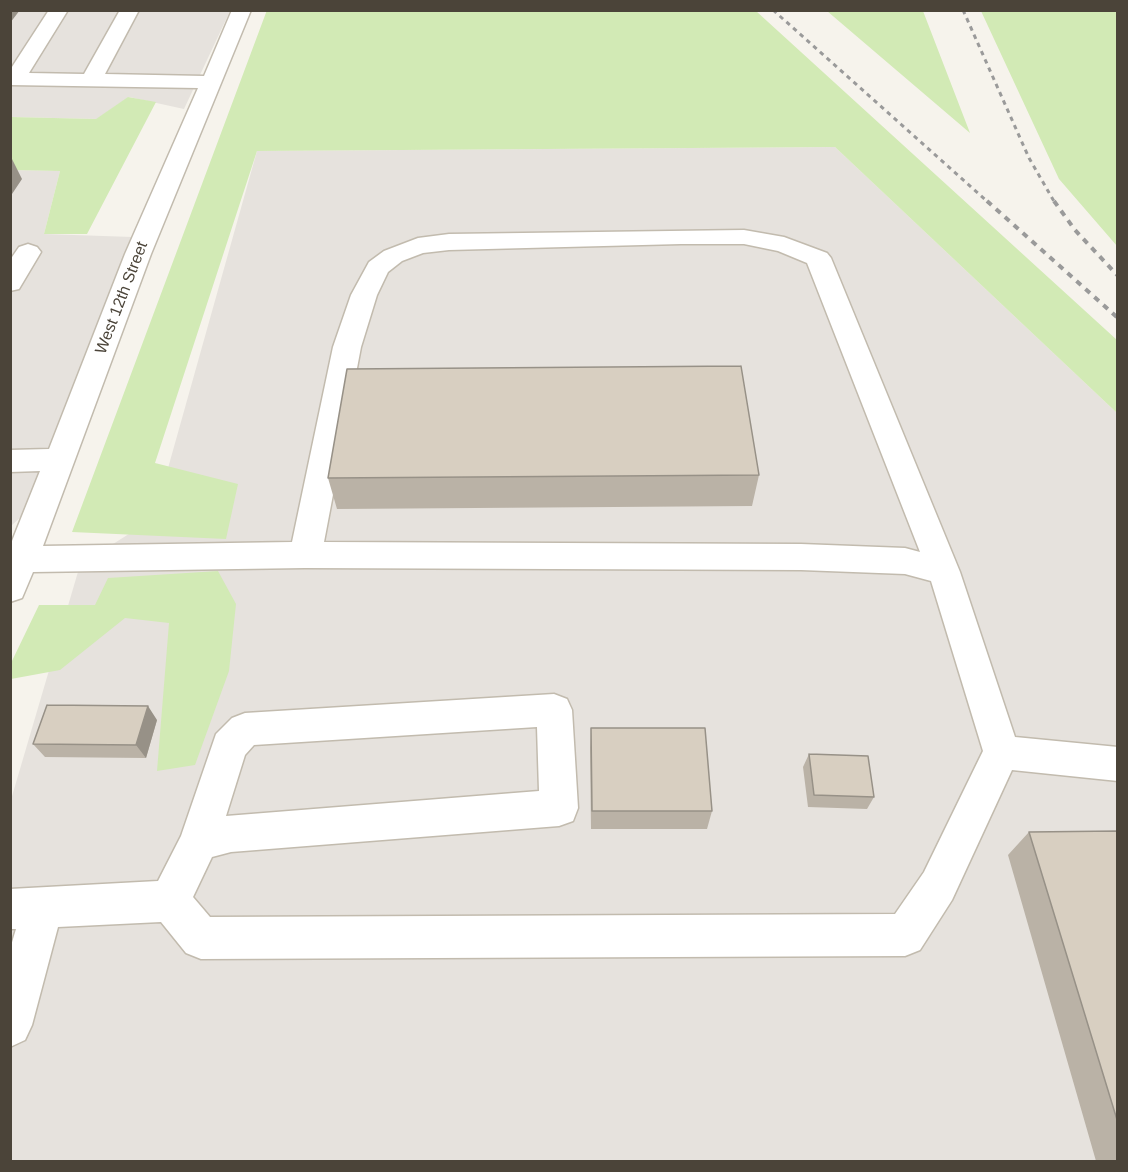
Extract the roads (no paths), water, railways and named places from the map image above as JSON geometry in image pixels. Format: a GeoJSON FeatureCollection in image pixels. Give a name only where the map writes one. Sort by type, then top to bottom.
{"type":"FeatureCollection","features":[{"type":"Feature","properties":{"kind":"street"},"geometry":{"type":"LineString","coordinates":[[13,79],[59,10]]}},
{"type":"Feature","properties":{"kind":"street"},"geometry":{"type":"LineString","coordinates":[[91,80],[130,10]]}},
{"type":"Feature","properties":{"kind":"street","name":"West 12th Street"},"geometry":{"type":"LineString","coordinates":[[14,569],[60,460],[138,254],[242,10]]}},
{"type":"Feature","properties":{"kind":"street"},"geometry":{"type":"LineString","coordinates":[[13,79],[212,82]]}},
{"type":"Feature","properties":{"kind":"street"},"geometry":{"type":"LineString","coordinates":[[170,901],[201,938],[905,935],[938,886],[1002,752],[944,572],[818,258],[784,245],[744,237],[449,242],[418,246],[393,256],[378,268],[364,295],[348,347],[304,555]]}},
{"type":"Feature","properties":{"kind":"street"},"geometry":{"type":"LineString","coordinates":[[10,283],[28,252]]}},
{"type":"Feature","properties":{"kind":"street"},"geometry":{"type":"LineString","coordinates":[[10,461],[60,460]]}},
{"type":"Feature","properties":{"kind":"street"},"geometry":{"type":"LineString","coordinates":[[14,569],[304,555],[801,557],[905,561],[944,572]]}},
{"type":"Feature","properties":{"kind":"street"},"geometry":{"type":"LineString","coordinates":[[170,901],[199,842],[229,746],[245,729],[554,710],[558,808],[231,833],[199,842]]}},
{"type":"Feature","properties":{"kind":"street"},"geometry":{"type":"LineString","coordinates":[[1002,752],[1118,764]]}},
{"type":"Feature","properties":{"kind":"street"},"geometry":{"type":"LineString","coordinates":[[10,1025],[27,908],[170,901]]}},
{"type":"Feature","properties":{"kind":"railway"},"geometry":{"type":"LineString","coordinates":[[773,10],[989,203]]}},
{"type":"Feature","properties":{"kind":"railway"},"geometry":{"type":"LineString","coordinates":[[963,10],[1029,158],[1055,203]]}},
{"type":"Feature","properties":{"kind":"railway"},"geometry":{"type":"LineString","coordinates":[[987,201],[1118,318]]}},
{"type":"Feature","properties":{"kind":"railway"},"geometry":{"type":"LineString","coordinates":[[1054,201],[1075,230],[1118,276]]}}]}
